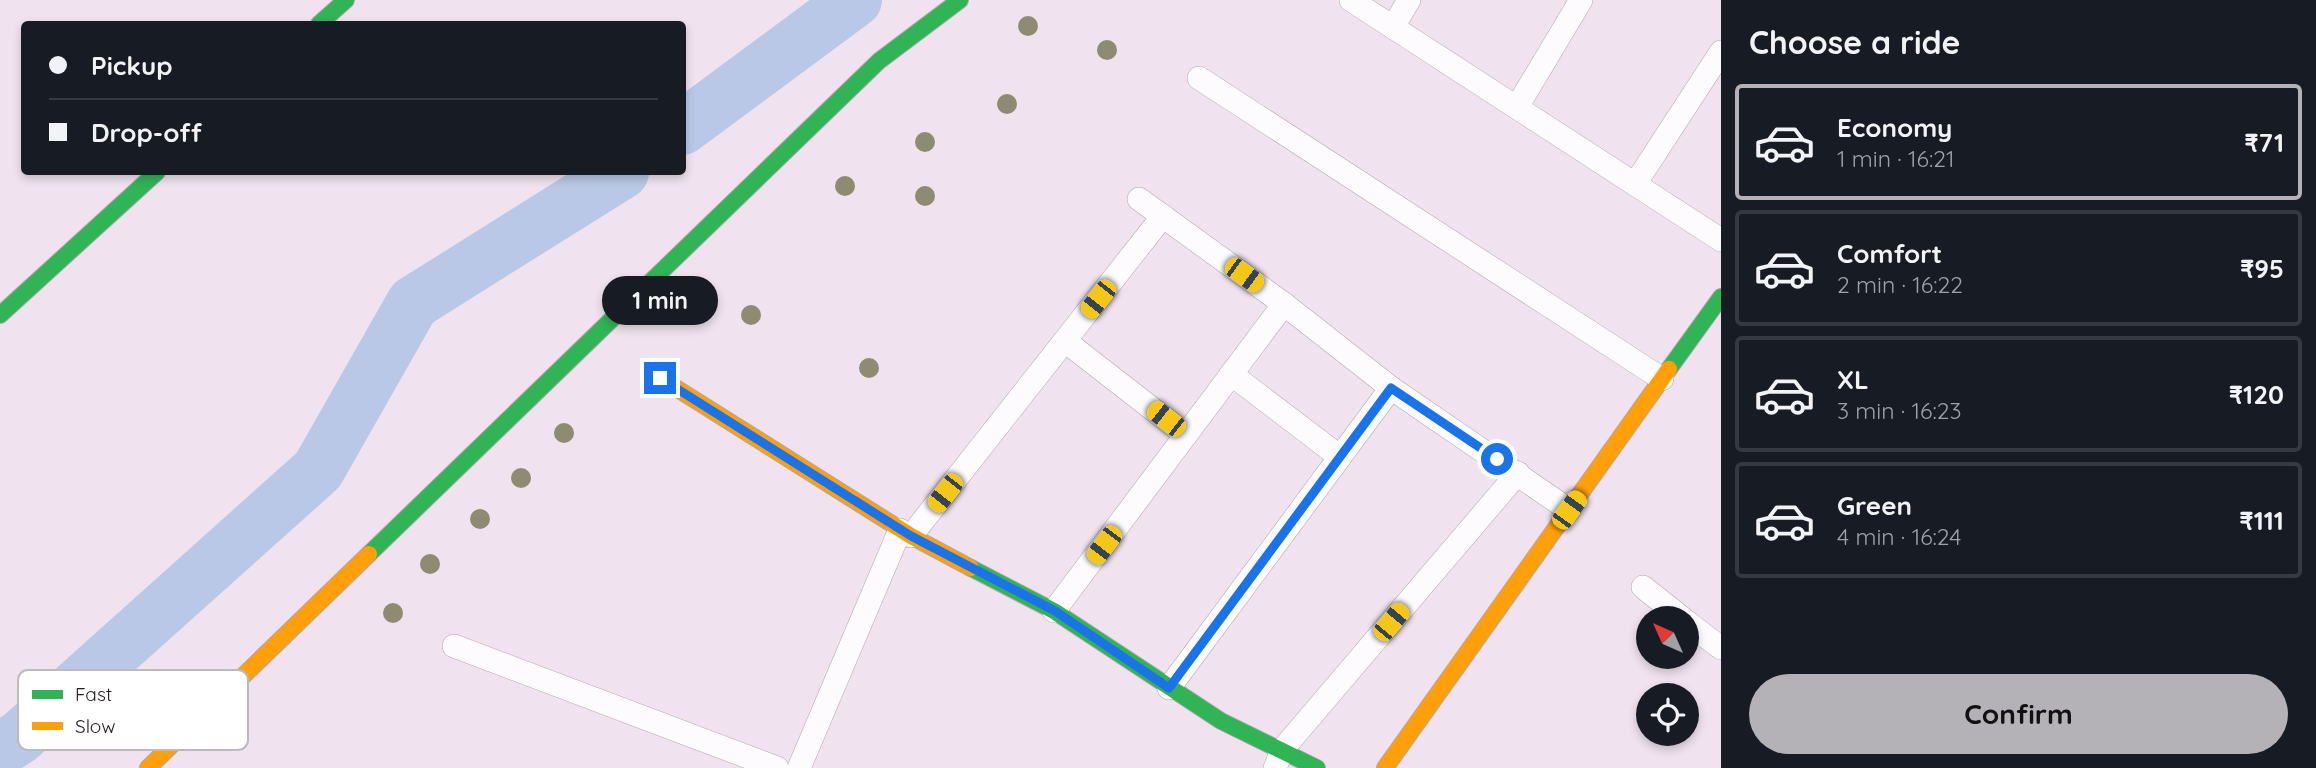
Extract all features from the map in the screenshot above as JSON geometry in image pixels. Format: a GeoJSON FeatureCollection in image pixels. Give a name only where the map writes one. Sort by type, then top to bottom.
{"type":"FeatureCollection","features":[{"type":"Feature","properties":{"kind":"street"},"geometry":{"type":"LineString","coordinates":[[322,21],[346,0]]}},
{"type":"Feature","properties":{"kind":"street"},"geometry":{"type":"LineString","coordinates":[[248,671],[879,61],[960,0]]}},
{"type":"Feature","properties":{"kind":"street"},"geometry":{"type":"LineString","coordinates":[[1351,0],[1721,240]]}},
{"type":"Feature","properties":{"kind":"street"},"geometry":{"type":"LineString","coordinates":[[1393,27],[1409,0]]}},
{"type":"Feature","properties":{"kind":"street"},"geometry":{"type":"LineString","coordinates":[[1517,107],[1581,0]]}},
{"type":"Feature","properties":{"kind":"street"},"geometry":{"type":"LineString","coordinates":[[1635,184],[1721,52]]}},
{"type":"Feature","properties":{"kind":"street"},"geometry":{"type":"LineString","coordinates":[[1199,78],[1662,379]]}},
{"type":"Feature","properties":{"kind":"street"},"geometry":{"type":"LineString","coordinates":[[0,315],[154,175]]}},
{"type":"Feature","properties":{"kind":"street"},"geometry":{"type":"LineString","coordinates":[[1139,199],[1284,304],[1391,388],[1569,510]]}},
{"type":"Feature","properties":{"kind":"street"},"geometry":{"type":"LineString","coordinates":[[799,768],[906,533],[1065,341],[1163,216]]}},
{"type":"Feature","properties":{"kind":"street"},"geometry":{"type":"LineString","coordinates":[[1385,768],[1721,297]]}},
{"type":"Feature","properties":{"kind":"street"},"geometry":{"type":"LineString","coordinates":[[1055,611],[1284,304]]}},
{"type":"Feature","properties":{"kind":"street"},"geometry":{"type":"LineString","coordinates":[[1065,341],[1186,435]]}},
{"type":"Feature","properties":{"kind":"street"},"geometry":{"type":"LineString","coordinates":[[1231,374],[1340,457]]}},
{"type":"Feature","properties":{"kind":"street"},"geometry":{"type":"LineString","coordinates":[[660,378],[906,533],[1055,611],[1278,759],[1317,768]]}},
{"type":"Feature","properties":{"kind":"street"},"geometry":{"type":"LineString","coordinates":[[1169,688],[1391,388]]}},
{"type":"Feature","properties":{"kind":"street"},"geometry":{"type":"LineString","coordinates":[[1278,759],[1518,474]]}},
{"type":"Feature","properties":{"kind":"street"},"geometry":{"type":"LineString","coordinates":[[1643,587],[1667,606]]}},
{"type":"Feature","properties":{"kind":"street"},"geometry":{"type":"LineString","coordinates":[[1699,631],[1721,648]]}},
{"type":"Feature","properties":{"kind":"street"},"geometry":{"type":"LineString","coordinates":[[454,646],[777,768]]}},
{"type":"Feature","properties":{"kind":"street"},"geometry":{"type":"LineString","coordinates":[[148,768],[167,750]]}},
{"type":"Feature","properties":{"kind":"waterway"},"geometry":{"type":"LineString","coordinates":[[686,125],[855,0]]}},
{"type":"Feature","properties":{"kind":"waterway"},"geometry":{"type":"LineString","coordinates":[[95,670],[318,470],[413,303],[617,175]]}},
{"type":"Feature","properties":{"kind":"waterway"},"geometry":{"type":"LineString","coordinates":[[0,750],[18,738]]}},
{"type":"Feature","properties":{"kind":"traffic: fast"},"geometry":{"type":"LineString","coordinates":[[322,21],[346,0]]}},
{"type":"Feature","properties":{"kind":"traffic: fast"},"geometry":{"type":"LineString","coordinates":[[369,554],[879,61],[960,0]]}},
{"type":"Feature","properties":{"kind":"traffic: fast"},"geometry":{"type":"LineString","coordinates":[[0,315],[154,175]]}},
{"type":"Feature","properties":{"kind":"traffic: fast"},"geometry":{"type":"LineString","coordinates":[[1669,369],[1721,297]]}},
{"type":"Feature","properties":{"kind":"traffic: fast"},"geometry":{"type":"LineString","coordinates":[[971,568],[1054,611],[1221,721],[1317,768]]}},
{"type":"Feature","properties":{"kind":"traffic: slow"},"geometry":{"type":"LineString","coordinates":[[1385,768],[1669,369]]}},
{"type":"Feature","properties":{"kind":"traffic: slow"},"geometry":{"type":"LineString","coordinates":[[660,378],[911,536],[971,568]]}},
{"type":"Feature","properties":{"kind":"traffic: slow"},"geometry":{"type":"LineString","coordinates":[[248,671],[369,554]]}},
{"type":"Feature","properties":{"kind":"traffic: slow"},"geometry":{"type":"LineString","coordinates":[[148,768],[167,750]]}},
{"type":"Feature","properties":{"kind":"route"},"geometry":{"type":"LineString","coordinates":[[660,378],[911,536],[1055,611],[1169,688],[1391,388],[1497,459]]}}]}
